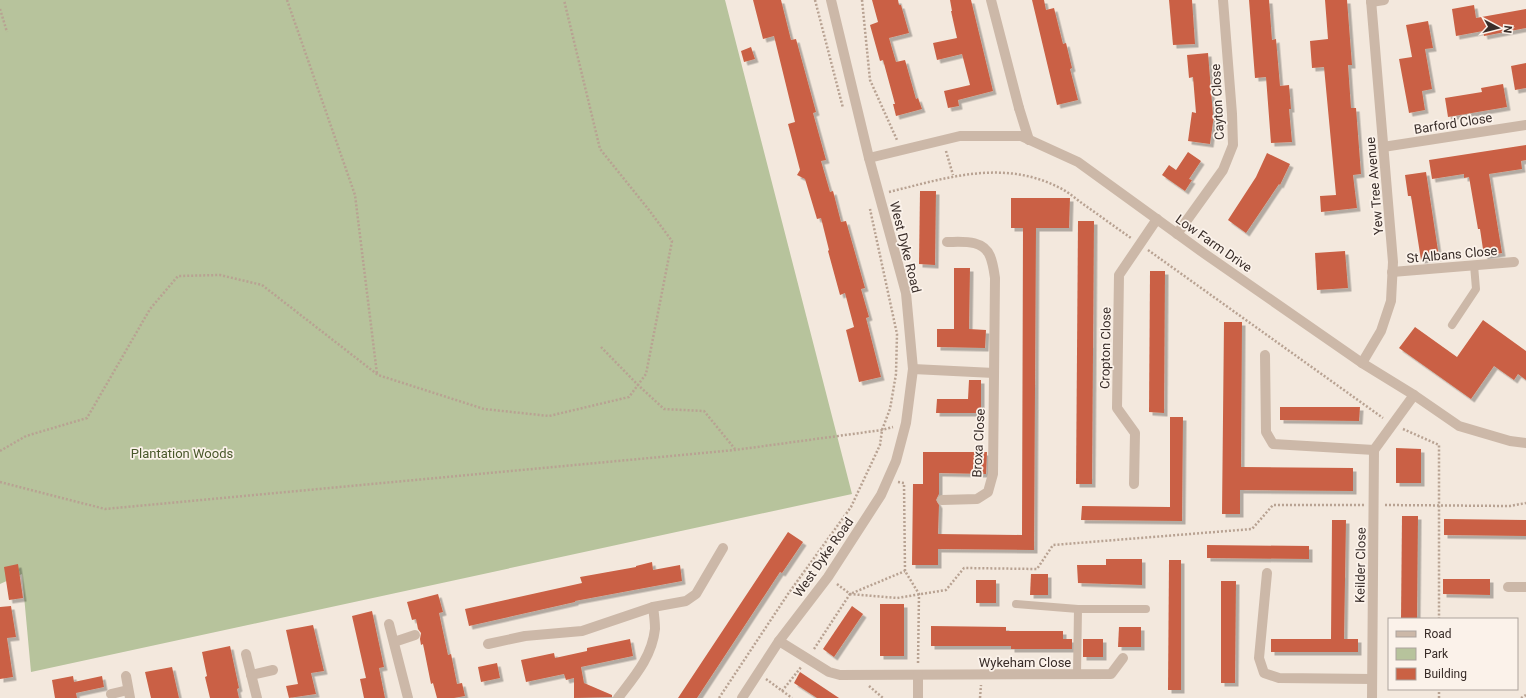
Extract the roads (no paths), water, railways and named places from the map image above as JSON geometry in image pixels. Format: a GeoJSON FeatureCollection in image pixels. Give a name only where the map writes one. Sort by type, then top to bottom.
{"type":"FeatureCollection","features":[{"type":"Feature","properties":{"kind":"street","name":"West Dyke Road"},"geometry":{"type":"LineString","coordinates":[[742,698],[779,641],[828,577],[881,494],[896,461],[906,423],[913,369],[906,293],[869,158],[830,0]]}},
{"type":"Feature","properties":{"kind":"street"},"geometry":{"type":"LineString","coordinates":[[991,0],[1019,108],[1029,140]]}},
{"type":"Feature","properties":{"kind":"street","name":"Cayton Close"},"geometry":{"type":"LineString","coordinates":[[1177,234],[1223,170],[1233,145],[1223,0]]}},
{"type":"Feature","properties":{"kind":"street"},"geometry":{"type":"LineString","coordinates":[[1371,1],[1384,0]]}},
{"type":"Feature","properties":{"kind":"street","name":"Yew Tree Avenue"},"geometry":{"type":"LineString","coordinates":[[1362,363],[1381,331],[1391,301],[1393,262],[1371,1]]}},
{"type":"Feature","properties":{"kind":"street","name":"Barford Close"},"geometry":{"type":"LineString","coordinates":[[1383,147],[1526,125]]}},
{"type":"Feature","properties":{"kind":"street","name":"Low Farm Drive"},"geometry":{"type":"LineString","coordinates":[[869,158],[960,136],[1020,136],[1078,162],[1177,234],[1362,363],[1414,395],[1459,426],[1510,441],[1526,443]]}},
{"type":"Feature","properties":{"kind":"street","name":"Cropton Close"},"geometry":{"type":"LineString","coordinates":[[1134,484],[1135,433],[1117,408],[1119,275],[1157,219]]}},
{"type":"Feature","properties":{"kind":"street","name":"Broxa Close"},"geometry":{"type":"LineString","coordinates":[[942,500],[977,499],[988,492],[993,474],[995,278],[990,255],[978,243],[947,242]]}},
{"type":"Feature","properties":{"kind":"street","name":"St Albans Close"},"geometry":{"type":"LineString","coordinates":[[1392,272],[1514,262]]}},
{"type":"Feature","properties":{"kind":"street"},"geometry":{"type":"LineString","coordinates":[[1265,355],[1266,432],[1273,444],[1374,450],[1414,395]]}},
{"type":"Feature","properties":{"kind":"street"},"geometry":{"type":"LineString","coordinates":[[913,369],[994,373]]}},
{"type":"Feature","properties":{"kind":"street","name":"Keilder Close"},"geometry":{"type":"LineString","coordinates":[[1372,698],[1374,450]]}},
{"type":"Feature","properties":{"kind":"street"},"geometry":{"type":"LineString","coordinates":[[488,644],[525,636],[582,631],[653,607],[686,601],[696,594],[723,548]]}},
{"type":"Feature","properties":{"kind":"street"},"geometry":{"type":"LineString","coordinates":[[1267,573],[1259,658],[1264,673],[1279,678],[1372,679]]}},
{"type":"Feature","properties":{"kind":"street"},"geometry":{"type":"LineString","coordinates":[[1508,587],[1526,587]]}},
{"type":"Feature","properties":{"kind":"street"},"geometry":{"type":"LineString","coordinates":[[618,698],[641,668],[651,647],[655,629],[653,607]]}},
{"type":"Feature","properties":{"kind":"street"},"geometry":{"type":"LineString","coordinates":[[389,624],[408,698]]}},
{"type":"Feature","properties":{"kind":"street"},"geometry":{"type":"LineString","coordinates":[[394,642],[415,635]]}},
{"type":"Feature","properties":{"kind":"street","name":"Wykeham Close"},"geometry":{"type":"LineString","coordinates":[[779,641],[829,672],[840,675],[1111,674],[1123,658]]}},
{"type":"Feature","properties":{"kind":"street"},"geometry":{"type":"LineString","coordinates":[[246,654],[257,698]]}},
{"type":"Feature","properties":{"kind":"street"},"geometry":{"type":"LineString","coordinates":[[251,675],[273,670]]}},
{"type":"Feature","properties":{"kind":"street"},"geometry":{"type":"LineString","coordinates":[[918,675],[918,698]]}},
{"type":"Feature","properties":{"kind":"street"},"geometry":{"type":"LineString","coordinates":[[111,694],[129,694],[126,676]]}},
{"type":"Feature","properties":{"kind":"lane"},"geometry":{"type":"LineString","coordinates":[[1452,325],[1476,289],[1474,265]]}},
{"type":"Feature","properties":{"kind":"lane"},"geometry":{"type":"LineString","coordinates":[[1016,604],[1078,609],[1146,609]]}},
{"type":"Feature","properties":{"kind":"lane"},"geometry":{"type":"LineString","coordinates":[[1077,675],[1078,609]]}},
{"type":"Feature","properties":{"kind":"park label","name":"Plantation Woods"},"geometry":{"type":"Point","coordinates":[182,453]}}]}
